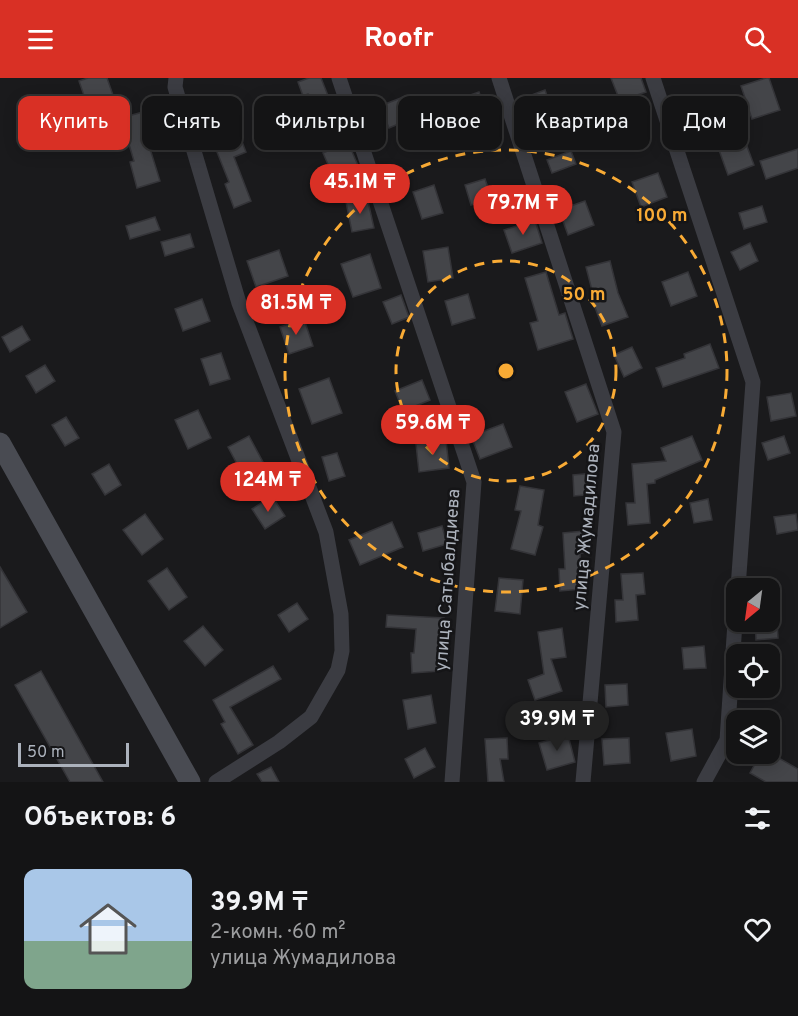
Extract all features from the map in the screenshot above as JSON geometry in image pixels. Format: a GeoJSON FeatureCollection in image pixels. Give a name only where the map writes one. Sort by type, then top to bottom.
{"type":"FeatureCollection","features":[{"type":"Feature","properties":{"kind":"main road"},"geometry":{"type":"LineString","coordinates":[[0,443],[190,782]]}},
{"type":"Feature","properties":{"kind":"street"},"geometry":{"type":"LineString","coordinates":[[176,78],[175,87],[239,303],[326,532],[341,614],[342,651],[338,670],[311,717],[279,742],[216,782]]}},
{"type":"Feature","properties":{"kind":"street","name":"улица Сатыбалдиева"},"geometry":{"type":"LineString","coordinates":[[339,78],[474,482],[452,782]]}},
{"type":"Feature","properties":{"kind":"street","name":"улица Жумадилова"},"geometry":{"type":"LineString","coordinates":[[500,78],[614,432],[583,782]]}},
{"type":"Feature","properties":{"kind":"street"},"geometry":{"type":"LineString","coordinates":[[653,78],[753,382],[739,578]]}},
{"type":"Feature","properties":{"kind":"street"},"geometry":{"type":"LineString","coordinates":[[704,782],[727,740],[734,632]]}},
{"type":"Feature","properties":{"kind":"building"},"geometry":{"type":"Polygon","coordinates":[[[88,78],[107,78],[113,96],[84,96],[79,81],[88,78]]]}},
{"type":"Feature","properties":{"kind":"building"},"geometry":{"type":"Polygon","coordinates":[[[309,78],[321,78],[328,96],[309,96],[308,94],[303,96],[298,82],[309,78]]]}},
{"type":"Feature","properties":{"kind":"building"},"geometry":{"type":"Polygon","coordinates":[[[611,78],[641,78],[646,92],[634,96],[618,96],[611,78]]]}},
{"type":"Feature","properties":{"kind":"building"},"geometry":{"type":"Polygon","coordinates":[[[769,78],[780,110],[752,119],[748,107],[748,96],[744,96],[741,86],[769,78]]]}},
{"type":"Feature","properties":{"kind":"building"},"geometry":{"type":"Polygon","coordinates":[[[545,90],[547,96],[529,96],[545,90]]]}},
{"type":"Feature","properties":{"kind":"building"},"geometry":{"type":"Polygon","coordinates":[[[479,92],[480,96],[468,96],[479,92]]]}},
{"type":"Feature","properties":{"kind":"building"},"geometry":{"type":"Polygon","coordinates":[[[398,99],[398,124],[389,128],[386,121],[386,104],[398,99]]]}},
{"type":"Feature","properties":{"kind":"building"},"geometry":{"type":"Polygon","coordinates":[[[142,112],[142,150],[150,150],[160,181],[137,188],[130,162],[134,161],[130,148],[130,116],[142,112]]]}},
{"type":"Feature","properties":{"kind":"building"},"geometry":{"type":"Polygon","coordinates":[[[242,142],[246,152],[234,157],[251,201],[234,208],[225,184],[229,182],[216,150],[242,150],[242,142]]]}},
{"type":"Feature","properties":{"kind":"building"},"geometry":{"type":"Polygon","coordinates":[[[748,149],[754,165],[728,175],[719,150],[748,149]]]}},
{"type":"Feature","properties":{"kind":"building"},"geometry":{"type":"Polygon","coordinates":[[[798,149],[798,168],[766,179],[760,161],[798,149]]]}},
{"type":"Feature","properties":{"kind":"building"},"geometry":{"type":"Polygon","coordinates":[[[330,150],[351,150],[359,168],[334,178],[323,153],[330,150]]]}},
{"type":"Feature","properties":{"kind":"building"},"geometry":{"type":"Polygon","coordinates":[[[571,151],[576,164],[552,173],[547,160],[571,151]]]}},
{"type":"Feature","properties":{"kind":"building"},"geometry":{"type":"Polygon","coordinates":[[[658,173],[667,197],[641,207],[632,182],[658,173]]]}},
{"type":"Feature","properties":{"kind":"building"},"geometry":{"type":"Polygon","coordinates":[[[485,179],[492,199],[471,205],[465,185],[485,179]]]}},
{"type":"Feature","properties":{"kind":"building"},"geometry":{"type":"Polygon","coordinates":[[[434,185],[443,213],[422,219],[413,192],[434,185]]]}},
{"type":"Feature","properties":{"kind":"building"},"geometry":{"type":"Polygon","coordinates":[[[367,197],[374,228],[352,232],[346,202],[367,197]]]}},
{"type":"Feature","properties":{"kind":"building"},"geometry":{"type":"Polygon","coordinates":[[[585,201],[594,225],[568,235],[559,210],[585,201]]]}},
{"type":"Feature","properties":{"kind":"building"},"geometry":{"type":"Polygon","coordinates":[[[762,206],[767,222],[744,229],[739,213],[762,206]]]}},
{"type":"Feature","properties":{"kind":"building"},"geometry":{"type":"Polygon","coordinates":[[[155,217],[160,230],[130,239],[126,226],[155,217]]]}},
{"type":"Feature","properties":{"kind":"building"},"geometry":{"type":"Polygon","coordinates":[[[535,220],[542,243],[512,253],[504,230],[535,220]]]}},
{"type":"Feature","properties":{"kind":"building"},"geometry":{"type":"Polygon","coordinates":[[[190,234],[194,247],[165,256],[161,242],[190,234]]]}},
{"type":"Feature","properties":{"kind":"building"},"geometry":{"type":"Polygon","coordinates":[[[750,243],[758,261],[740,270],[731,252],[750,243]]]}},
{"type":"Feature","properties":{"kind":"building"},"geometry":{"type":"Polygon","coordinates":[[[448,247],[453,278],[428,282],[423,251],[448,247]]]}},
{"type":"Feature","properties":{"kind":"building"},"geometry":{"type":"Polygon","coordinates":[[[279,250],[288,276],[256,287],[247,261],[279,250]]]}},
{"type":"Feature","properties":{"kind":"building"},"geometry":{"type":"Polygon","coordinates":[[[370,254],[381,288],[353,297],[341,264],[370,254]]]}},
{"type":"Feature","properties":{"kind":"building"},"geometry":{"type":"Polygon","coordinates":[[[610,261],[618,293],[628,317],[602,326],[593,302],[595,302],[586,267],[610,261]]]}},
{"type":"Feature","properties":{"kind":"building"},"geometry":{"type":"Polygon","coordinates":[[[546,272],[559,315],[565,313],[573,339],[538,350],[530,323],[538,321],[525,278],[546,272]]]}},
{"type":"Feature","properties":{"kind":"building"},"geometry":{"type":"Polygon","coordinates":[[[688,272],[697,296],[671,306],[662,282],[688,272]]]}},
{"type":"Feature","properties":{"kind":"building"},"geometry":{"type":"Polygon","coordinates":[[[468,294],[475,318],[452,325],[445,301],[468,294]]]}},
{"type":"Feature","properties":{"kind":"building"},"geometry":{"type":"Polygon","coordinates":[[[401,295],[409,317],[392,324],[383,302],[401,295]]]}},
{"type":"Feature","properties":{"kind":"building"},"geometry":{"type":"Polygon","coordinates":[[[202,299],[210,321],[183,331],[175,309],[202,299]]]}},
{"type":"Feature","properties":{"kind":"building"},"geometry":{"type":"Polygon","coordinates":[[[304,319],[313,346],[289,354],[280,327],[304,319]]]}},
{"type":"Feature","properties":{"kind":"building"},"geometry":{"type":"Polygon","coordinates":[[[22,326],[30,340],[10,352],[2,337],[22,326]]]}},
{"type":"Feature","properties":{"kind":"building"},"geometry":{"type":"Polygon","coordinates":[[[710,344],[719,368],[663,387],[656,368],[685,358],[684,354],[710,344]]]}},
{"type":"Feature","properties":{"kind":"building"},"geometry":{"type":"Polygon","coordinates":[[[632,347],[642,368],[624,377],[614,355],[632,347]]]}},
{"type":"Feature","properties":{"kind":"building"},"geometry":{"type":"Polygon","coordinates":[[[221,353],[230,379],[210,385],[201,359],[221,353]]]}},
{"type":"Feature","properties":{"kind":"building"},"geometry":{"type":"Polygon","coordinates":[[[45,365],[55,381],[36,393],[26,376],[45,365]]]}},
{"type":"Feature","properties":{"kind":"building"},"geometry":{"type":"Polygon","coordinates":[[[329,378],[342,413],[312,424],[299,389],[329,378]]]}},
{"type":"Feature","properties":{"kind":"building"},"geometry":{"type":"Polygon","coordinates":[[[422,380],[430,400],[403,411],[395,391],[422,380]]]}},
{"type":"Feature","properties":{"kind":"building"},"geometry":{"type":"Polygon","coordinates":[[[586,384],[598,414],[577,422],[565,392],[586,384]]]}},
{"type":"Feature","properties":{"kind":"building"},"geometry":{"type":"Polygon","coordinates":[[[791,393],[796,416],[771,421],[767,397],[791,393]]]}},
{"type":"Feature","properties":{"kind":"building"},"geometry":{"type":"Polygon","coordinates":[[[198,410],[211,438],[188,449],[175,420],[198,410]]]}},
{"type":"Feature","properties":{"kind":"building"},"geometry":{"type":"Polygon","coordinates":[[[66,417],[79,438],[65,446],[52,425],[66,417]]]}},
{"type":"Feature","properties":{"kind":"building"},"geometry":{"type":"Polygon","coordinates":[[[503,424],[512,447],[480,459],[471,436],[503,424]]]}},
{"type":"Feature","properties":{"kind":"building"},"geometry":{"type":"Polygon","coordinates":[[[249,436],[264,464],[243,475],[228,447],[249,436]]]}},
{"type":"Feature","properties":{"kind":"building"},"geometry":{"type":"Polygon","coordinates":[[[692,436],[702,460],[655,480],[655,483],[647,484],[650,523],[628,525],[626,503],[635,503],[632,464],[666,461],[661,448],[692,436]]]}},
{"type":"Feature","properties":{"kind":"building"},"geometry":{"type":"Polygon","coordinates":[[[784,436],[790,453],[768,460],[762,443],[784,436]]]}},
{"type":"Feature","properties":{"kind":"building"},"geometry":{"type":"Polygon","coordinates":[[[446,440],[449,468],[419,472],[416,444],[446,440]]]}},
{"type":"Feature","properties":{"kind":"building"},"geometry":{"type":"Polygon","coordinates":[[[337,453],[345,476],[329,481],[322,457],[337,453]]]}},
{"type":"Feature","properties":{"kind":"building"},"geometry":{"type":"Polygon","coordinates":[[[109,464],[121,485],[105,495],[92,474],[109,464]]]}},
{"type":"Feature","properties":{"kind":"building"},"geometry":{"type":"Polygon","coordinates":[[[595,473],[596,494],[574,496],[573,475],[595,473]]]}},
{"type":"Feature","properties":{"kind":"building"},"geometry":{"type":"Polygon","coordinates":[[[520,486],[544,490],[538,525],[543,527],[535,555],[511,549],[521,511],[515,510],[520,486]]]}},
{"type":"Feature","properties":{"kind":"building"},"geometry":{"type":"Polygon","coordinates":[[[272,496],[285,516],[265,529],[252,509],[272,496]]]}},
{"type":"Feature","properties":{"kind":"building"},"geometry":{"type":"Polygon","coordinates":[[[708,499],[712,520],[694,523],[690,503],[708,499]]]}},
{"type":"Feature","properties":{"kind":"building"},"geometry":{"type":"Polygon","coordinates":[[[145,514],[163,539],[142,555],[123,530],[145,514]]]}},
{"type":"Feature","properties":{"kind":"building"},"geometry":{"type":"Polygon","coordinates":[[[796,514],[798,530],[777,534],[774,517],[796,514]]]}},
{"type":"Feature","properties":{"kind":"building"},"geometry":{"type":"Polygon","coordinates":[[[392,522],[403,547],[360,565],[349,540],[392,522]]]}},
{"type":"Feature","properties":{"kind":"building"},"geometry":{"type":"Polygon","coordinates":[[[442,526],[447,544],[423,551],[418,533],[442,526]]]}},
{"type":"Feature","properties":{"kind":"building"},"geometry":{"type":"Polygon","coordinates":[[[584,531],[586,553],[580,553],[582,589],[560,591],[559,569],[565,569],[563,533],[584,531]]]}},
{"type":"Feature","properties":{"kind":"building"},"geometry":{"type":"Polygon","coordinates":[[[0,567],[27,612],[0,628],[0,567]]]}},
{"type":"Feature","properties":{"kind":"building"},"geometry":{"type":"Polygon","coordinates":[[[167,568],[187,597],[169,610],[148,581],[167,568]]]}},
{"type":"Feature","properties":{"kind":"building"},"geometry":{"type":"Polygon","coordinates":[[[643,573],[645,594],[636,595],[638,620],[616,622],[615,600],[623,600],[621,574],[643,573]]]}},
{"type":"Feature","properties":{"kind":"building"},"geometry":{"type":"Polygon","coordinates":[[[499,578],[523,580],[520,614],[495,611],[499,578]]]}},
{"type":"Feature","properties":{"kind":"building"},"geometry":{"type":"Polygon","coordinates":[[[297,603],[308,619],[289,632],[278,615],[297,603]]]}},
{"type":"Feature","properties":{"kind":"building"},"geometry":{"type":"Polygon","coordinates":[[[387,615],[444,618],[442,646],[439,646],[440,671],[412,673],[411,653],[414,653],[416,629],[386,627],[387,615]]]}},
{"type":"Feature","properties":{"kind":"building"},"geometry":{"type":"Polygon","coordinates":[[[203,626],[223,650],[205,666],[184,641],[203,626]]]}},
{"type":"Feature","properties":{"kind":"building"},"geometry":{"type":"Polygon","coordinates":[[[562,628],[566,657],[551,659],[562,691],[535,700],[528,680],[544,674],[538,632],[562,628]]]}},
{"type":"Feature","properties":{"kind":"building"},"geometry":{"type":"Polygon","coordinates":[[[756,632],[778,632],[778,638],[756,640],[756,632]]]}},
{"type":"Feature","properties":{"kind":"building"},"geometry":{"type":"Polygon","coordinates":[[[704,646],[706,668],[684,669],[682,648],[704,646]]]}},
{"type":"Feature","properties":{"kind":"building"},"geometry":{"type":"Polygon","coordinates":[[[273,666],[281,679],[230,707],[253,745],[238,754],[221,724],[225,722],[213,700],[273,666]]]}},
{"type":"Feature","properties":{"kind":"building"},"geometry":{"type":"Polygon","coordinates":[[[41,671],[103,782],[70,782],[15,685],[41,671]]]}},
{"type":"Feature","properties":{"kind":"building"},"geometry":{"type":"Polygon","coordinates":[[[627,684],[628,705],[606,707],[605,685],[627,684]]]}},
{"type":"Feature","properties":{"kind":"building"},"geometry":{"type":"Polygon","coordinates":[[[431,695],[436,723],[408,729],[403,700],[431,695]]]}},
{"type":"Feature","properties":{"kind":"building"},"geometry":{"type":"Polygon","coordinates":[[[692,729],[696,756],[671,761],[666,733],[692,729]]]}},
{"type":"Feature","properties":{"kind":"building"},"geometry":{"type":"Polygon","coordinates":[[[568,735],[575,762],[547,770],[539,743],[568,735]]]}},
{"type":"Feature","properties":{"kind":"building"},"geometry":{"type":"Polygon","coordinates":[[[507,738],[508,759],[500,759],[504,782],[488,782],[485,739],[507,738]]]}},
{"type":"Feature","properties":{"kind":"building"},"geometry":{"type":"Polygon","coordinates":[[[629,738],[630,763],[604,765],[602,739],[629,738]]]}},
{"type":"Feature","properties":{"kind":"building"},"geometry":{"type":"Polygon","coordinates":[[[425,748],[435,767],[414,778],[405,759],[425,748]]]}},
{"type":"Feature","properties":{"kind":"building"},"geometry":{"type":"Polygon","coordinates":[[[780,759],[798,769],[798,782],[766,782],[750,773],[755,764],[780,764],[780,759]]]}},
{"type":"Feature","properties":{"kind":"building"},"geometry":{"type":"Polygon","coordinates":[[[271,767],[279,782],[262,782],[257,774],[271,767]]]}}]}
